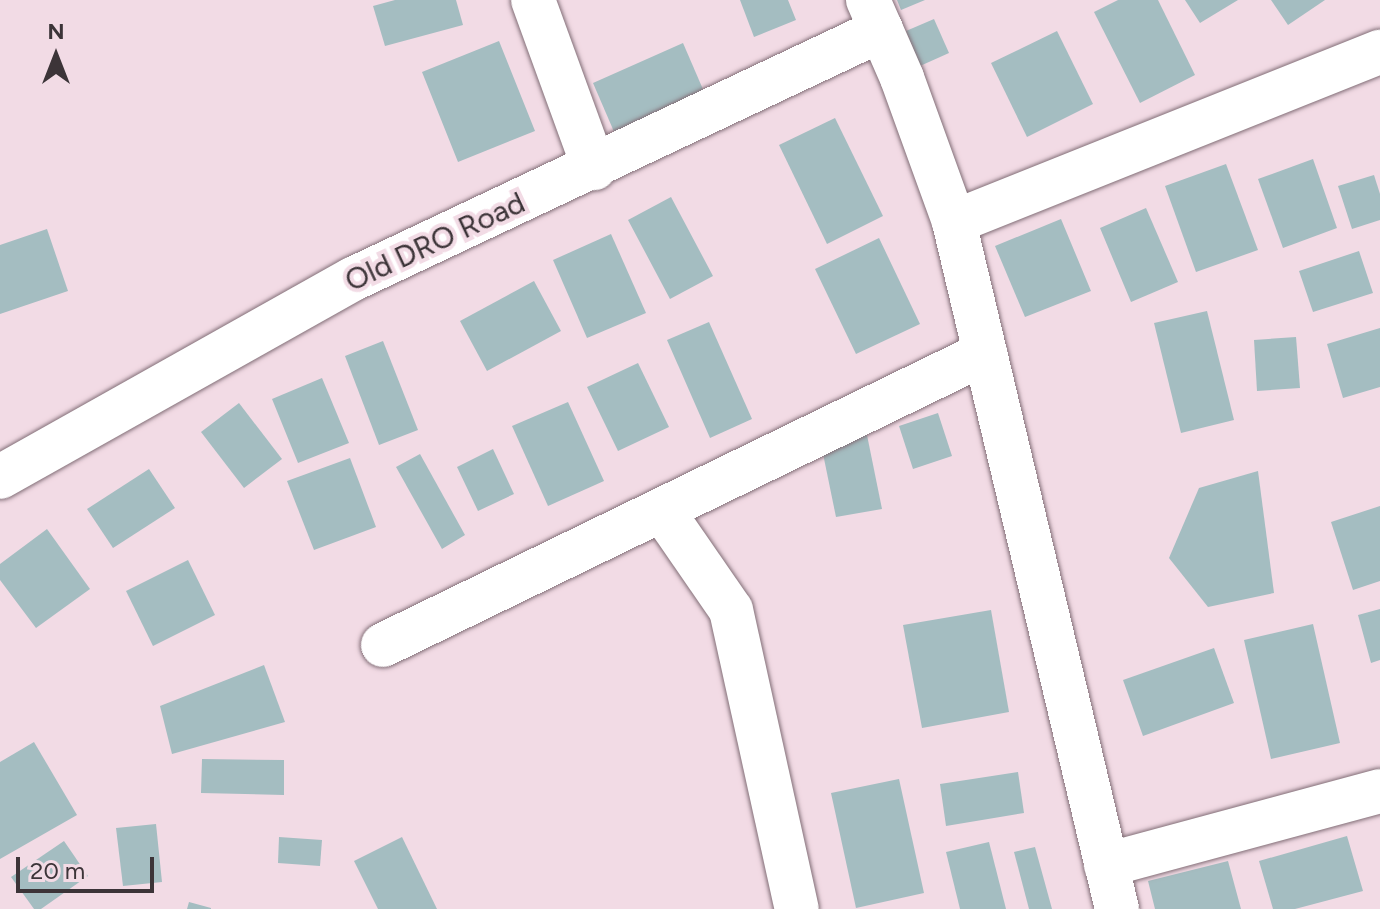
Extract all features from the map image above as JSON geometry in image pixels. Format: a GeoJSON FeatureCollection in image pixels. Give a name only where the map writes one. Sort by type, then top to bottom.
{"type":"FeatureCollection","features":[{"type":"Feature","properties":{"kind":"street"},"geometry":{"type":"LineString","coordinates":[[533,0],[594,168]]}},
{"type":"Feature","properties":{"kind":"street","name":"Old DRO Road"},"geometry":{"type":"LineString","coordinates":[[0,477],[353,279],[594,168],[875,15],[902,78],[954,222],[1117,909]]}},
{"type":"Feature","properties":{"kind":"street"},"geometry":{"type":"LineString","coordinates":[[954,222],[1380,52]]}},
{"type":"Feature","properties":{"kind":"street"},"geometry":{"type":"LineString","coordinates":[[383,645],[985,353]]}},
{"type":"Feature","properties":{"kind":"street"},"geometry":{"type":"LineString","coordinates":[[662,510],[731,610],[797,909]]}},
{"type":"Feature","properties":{"kind":"street"},"geometry":{"type":"LineString","coordinates":[[1106,865],[1380,791]]}},
{"type":"Feature","properties":{"kind":"building"},"geometry":{"type":"Polygon","coordinates":[[[395,0],[456,0],[463,25],[385,46],[373,6],[395,0]]]}},
{"type":"Feature","properties":{"kind":"building"},"geometry":{"type":"Polygon","coordinates":[[[740,0],[788,0],[796,20],[754,37],[740,0]]]}},
{"type":"Feature","properties":{"kind":"building"},"geometry":{"type":"Polygon","coordinates":[[[897,0],[925,0],[901,10],[897,0]]]}},
{"type":"Feature","properties":{"kind":"building"},"geometry":{"type":"Polygon","coordinates":[[[1118,0],[1158,0],[1195,75],[1140,103],[1094,12],[1118,0]]]}},
{"type":"Feature","properties":{"kind":"building"},"geometry":{"type":"Polygon","coordinates":[[[1185,0],[1238,0],[1200,23],[1185,0]]]}},
{"type":"Feature","properties":{"kind":"building"},"geometry":{"type":"Polygon","coordinates":[[[1271,0],[1325,0],[1288,25],[1271,0]]]}},
{"type":"Feature","properties":{"kind":"building"},"geometry":{"type":"Polygon","coordinates":[[[934,19],[949,53],[920,66],[906,31],[934,19]]]}},
{"type":"Feature","properties":{"kind":"building"},"geometry":{"type":"Polygon","coordinates":[[[1057,31],[1093,104],[1027,137],[991,63],[1057,31]]]}},
{"type":"Feature","properties":{"kind":"building"},"geometry":{"type":"Polygon","coordinates":[[[499,41],[535,131],[458,162],[422,72],[499,41]]]}},
{"type":"Feature","properties":{"kind":"building"},"geometry":{"type":"Polygon","coordinates":[[[683,43],[705,94],[615,134],[593,83],[683,43]]]}},
{"type":"Feature","properties":{"kind":"building"},"geometry":{"type":"Polygon","coordinates":[[[835,118],[883,216],[827,244],[779,145],[835,118]]]}},
{"type":"Feature","properties":{"kind":"building"},"geometry":{"type":"Polygon","coordinates":[[[1313,159],[1337,228],[1283,248],[1258,179],[1313,159]]]}},
{"type":"Feature","properties":{"kind":"building"},"geometry":{"type":"Polygon","coordinates":[[[1226,164],[1258,250],[1196,272],[1165,186],[1226,164]]]}},
{"type":"Feature","properties":{"kind":"building"},"geometry":{"type":"Polygon","coordinates":[[[1374,175],[1380,194],[1380,220],[1352,229],[1338,186],[1374,175]]]}},
{"type":"Feature","properties":{"kind":"building"},"geometry":{"type":"Polygon","coordinates":[[[671,197],[713,276],[670,299],[628,220],[671,197]]]}},
{"type":"Feature","properties":{"kind":"building"},"geometry":{"type":"Polygon","coordinates":[[[1146,208],[1178,282],[1131,302],[1100,228],[1146,208]]]}},
{"type":"Feature","properties":{"kind":"building"},"geometry":{"type":"Polygon","coordinates":[[[1061,219],[1091,291],[1025,317],[995,246],[1061,219]]]}},
{"type":"Feature","properties":{"kind":"building"},"geometry":{"type":"Polygon","coordinates":[[[47,229],[68,291],[0,314],[0,245],[47,229]]]}},
{"type":"Feature","properties":{"kind":"building"},"geometry":{"type":"Polygon","coordinates":[[[611,234],[646,313],[587,338],[553,260],[611,234]]]}},
{"type":"Feature","properties":{"kind":"building"},"geometry":{"type":"Polygon","coordinates":[[[879,238],[920,324],[856,354],[815,269],[879,238]]]}},
{"type":"Feature","properties":{"kind":"building"},"geometry":{"type":"Polygon","coordinates":[[[1359,251],[1373,293],[1313,312],[1299,271],[1359,251]]]}},
{"type":"Feature","properties":{"kind":"building"},"geometry":{"type":"Polygon","coordinates":[[[534,281],[561,331],[487,371],[460,321],[534,281]]]}},
{"type":"Feature","properties":{"kind":"building"},"geometry":{"type":"Polygon","coordinates":[[[1207,311],[1234,420],[1181,433],[1154,323],[1207,311]]]}},
{"type":"Feature","properties":{"kind":"building"},"geometry":{"type":"Polygon","coordinates":[[[709,322],[752,419],[710,438],[667,340],[709,322]]]}},
{"type":"Feature","properties":{"kind":"building"},"geometry":{"type":"Polygon","coordinates":[[[1380,328],[1380,387],[1343,398],[1327,344],[1380,328]]]}},
{"type":"Feature","properties":{"kind":"building"},"geometry":{"type":"Polygon","coordinates":[[[1296,337],[1300,388],[1257,391],[1254,340],[1296,337]]]}},
{"type":"Feature","properties":{"kind":"building"},"geometry":{"type":"Polygon","coordinates":[[[383,341],[418,430],[379,445],[345,356],[383,341]]]}},
{"type":"Feature","properties":{"kind":"building"},"geometry":{"type":"Polygon","coordinates":[[[638,363],[669,427],[618,451],[587,387],[638,363]]]}},
{"type":"Feature","properties":{"kind":"building"},"geometry":{"type":"Polygon","coordinates":[[[322,378],[349,443],[298,463],[272,399],[322,378]]]}},
{"type":"Feature","properties":{"kind":"building"},"geometry":{"type":"Polygon","coordinates":[[[568,402],[604,481],[548,506],[512,426],[568,402]]]}},
{"type":"Feature","properties":{"kind":"building"},"geometry":{"type":"Polygon","coordinates":[[[239,403],[282,459],[244,488],[201,432],[239,403]]]}},
{"type":"Feature","properties":{"kind":"building"},"geometry":{"type":"Polygon","coordinates":[[[938,413],[952,456],[913,469],[899,426],[938,413]]]}},
{"type":"Feature","properties":{"kind":"building"},"geometry":{"type":"Polygon","coordinates":[[[867,435],[882,509],[836,517],[821,444],[867,435]]]}},
{"type":"Feature","properties":{"kind":"building"},"geometry":{"type":"Polygon","coordinates":[[[493,449],[514,494],[478,511],[457,467],[493,449]]]}},
{"type":"Feature","properties":{"kind":"building"},"geometry":{"type":"Polygon","coordinates":[[[420,454],[465,535],[442,549],[396,467],[420,454]]]}},
{"type":"Feature","properties":{"kind":"building"},"geometry":{"type":"Polygon","coordinates":[[[350,458],[376,527],[314,550],[287,481],[350,458]]]}},
{"type":"Feature","properties":{"kind":"building"},"geometry":{"type":"Polygon","coordinates":[[[149,469],[175,508],[113,548],[87,509],[149,469]]]}},
{"type":"Feature","properties":{"kind":"building"},"geometry":{"type":"Polygon","coordinates":[[[1258,471],[1274,593],[1208,607],[1169,558],[1199,488],[1258,471]]]}},
{"type":"Feature","properties":{"kind":"building"},"geometry":{"type":"Polygon","coordinates":[[[1380,506],[1380,581],[1353,590],[1331,522],[1380,506]]]}},
{"type":"Feature","properties":{"kind":"building"},"geometry":{"type":"Polygon","coordinates":[[[47,529],[90,589],[36,628],[0,580],[0,564],[47,529]]]}},
{"type":"Feature","properties":{"kind":"building"},"geometry":{"type":"Polygon","coordinates":[[[188,560],[215,615],[153,646],[126,591],[188,560]]]}},
{"type":"Feature","properties":{"kind":"building"},"geometry":{"type":"Polygon","coordinates":[[[1380,609],[1380,660],[1371,663],[1358,615],[1380,609]]]}},
{"type":"Feature","properties":{"kind":"building"},"geometry":{"type":"Polygon","coordinates":[[[991,610],[1009,712],[922,728],[903,625],[991,610]]]}},
{"type":"Feature","properties":{"kind":"building"},"geometry":{"type":"Polygon","coordinates":[[[1313,624],[1340,743],[1271,759],[1244,640],[1313,624]]]}},
{"type":"Feature","properties":{"kind":"building"},"geometry":{"type":"Polygon","coordinates":[[[1214,648],[1234,703],[1143,736],[1123,680],[1214,648]]]}},
{"type":"Feature","properties":{"kind":"building"},"geometry":{"type":"Polygon","coordinates":[[[264,665],[285,722],[172,754],[160,706],[264,665]]]}},
{"type":"Feature","properties":{"kind":"building"},"geometry":{"type":"Polygon","coordinates":[[[34,742],[77,815],[0,859],[0,762],[34,742]]]}},
{"type":"Feature","properties":{"kind":"building"},"geometry":{"type":"Polygon","coordinates":[[[202,759],[284,760],[284,795],[201,793],[202,759]]]}},
{"type":"Feature","properties":{"kind":"building"},"geometry":{"type":"Polygon","coordinates":[[[1018,772],[1024,813],[946,826],[940,784],[1018,772]]]}},
{"type":"Feature","properties":{"kind":"building"},"geometry":{"type":"Polygon","coordinates":[[[899,779],[924,893],[856,908],[831,793],[899,779]]]}},
{"type":"Feature","properties":{"kind":"building"},"geometry":{"type":"Polygon","coordinates":[[[156,824],[162,882],[123,886],[116,828],[156,824]]]}},
{"type":"Feature","properties":{"kind":"building"},"geometry":{"type":"Polygon","coordinates":[[[1347,836],[1363,891],[1295,909],[1273,909],[1259,861],[1347,836]]]}},
{"type":"Feature","properties":{"kind":"building"},"geometry":{"type":"Polygon","coordinates":[[[279,837],[322,840],[320,866],[278,863],[279,837]]]}},
{"type":"Feature","properties":{"kind":"building"},"geometry":{"type":"Polygon","coordinates":[[[402,837],[437,909],[378,909],[354,861],[402,837]]]}},
{"type":"Feature","properties":{"kind":"building"},"geometry":{"type":"Polygon","coordinates":[[[64,841],[88,876],[41,909],[34,909],[11,877],[64,841]]]}},
{"type":"Feature","properties":{"kind":"building"},"geometry":{"type":"Polygon","coordinates":[[[989,842],[1006,909],[960,909],[946,852],[989,842]]]}},
{"type":"Feature","properties":{"kind":"building"},"geometry":{"type":"Polygon","coordinates":[[[1035,847],[1052,909],[1029,909],[1014,852],[1035,847]]]}},
{"type":"Feature","properties":{"kind":"building"},"geometry":{"type":"Polygon","coordinates":[[[1228,861],[1241,909],[1155,909],[1148,881],[1228,861]]]}},
{"type":"Feature","properties":{"kind":"building"},"geometry":{"type":"Polygon","coordinates":[[[189,902],[211,908],[211,909],[187,909],[189,902]]]}}]}
